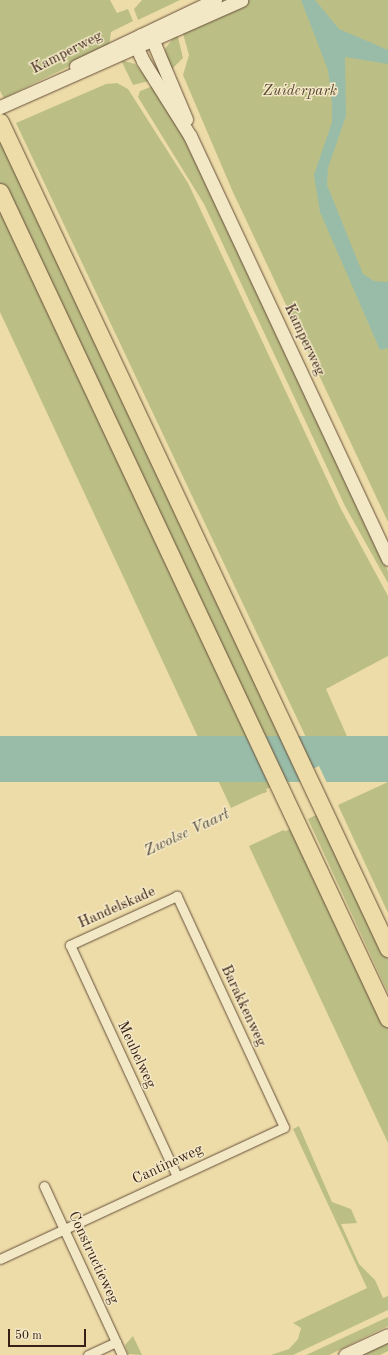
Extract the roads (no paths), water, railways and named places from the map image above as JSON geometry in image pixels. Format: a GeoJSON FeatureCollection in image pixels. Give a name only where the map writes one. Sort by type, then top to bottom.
{"type":"FeatureCollection","features":[{"type":"Feature","properties":{"kind":"highway"},"geometry":{"type":"LineString","coordinates":[[0,122],[388,948]]}},
{"type":"Feature","properties":{"kind":"highway"},"geometry":{"type":"LineString","coordinates":[[0,192],[388,1018]]}},
{"type":"Feature","properties":{"kind":"main road"},"geometry":{"type":"LineString","coordinates":[[137,48],[147,38],[215,0]]}},
{"type":"Feature","properties":{"kind":"main road","name":"Kamperweg"},"geometry":{"type":"LineString","coordinates":[[5,105],[13,98],[147,38],[241,0]]}},
{"type":"Feature","properties":{"kind":"main road","name":"Kamperweg"},"geometry":{"type":"LineString","coordinates":[[147,38],[191,130],[190,136]]}},
{"type":"Feature","properties":{"kind":"main road","name":"Kamperweg"},"geometry":{"type":"LineString","coordinates":[[5,105],[137,48],[185,132],[190,136],[388,559]]}},
{"type":"Feature","properties":{"kind":"main road"},"geometry":{"type":"LineString","coordinates":[[345,1355],[388,1335]]}},
{"type":"Feature","properties":{"kind":"street","name":"Handelskade"},"geometry":{"type":"LineString","coordinates":[[70,945],[177,896]]}},
{"type":"Feature","properties":{"kind":"street","name":"Barakkenweg"},"geometry":{"type":"LineString","coordinates":[[177,896],[284,1127]]}},
{"type":"Feature","properties":{"kind":"street","name":"Meubelweg"},"geometry":{"type":"LineString","coordinates":[[70,945],[177,1177]]}},
{"type":"Feature","properties":{"kind":"street","name":"Cantineweg"},"geometry":{"type":"LineString","coordinates":[[0,1259],[284,1127]]}},
{"type":"Feature","properties":{"kind":"street","name":"Constructieweg"},"geometry":{"type":"LineString","coordinates":[[44,1186],[122,1355]]}},
{"type":"Feature","properties":{"kind":"street"},"geometry":{"type":"LineString","coordinates":[[88,1355],[116,1342]]}},
{"type":"Feature","properties":{"kind":"water"},"geometry":{"type":"Polygon","coordinates":[[[301,0],[315,0],[339,29],[388,50],[388,64],[345,57],[346,116],[328,168],[327,185],[363,274],[374,281],[388,282],[388,348],[380,350],[320,212],[314,175],[332,122],[332,103],[328,70],[301,0]]]}},
{"type":"Feature","properties":{"kind":"water"},"geometry":{"type":"Polygon","coordinates":[[[0,736],[388,736],[388,782],[0,782],[0,736]]]}},
{"type":"Feature","properties":{"kind":"park label","name":"Zuiderpark"},"geometry":{"type":"Point","coordinates":[300,92]}},
{"type":"Feature","properties":{"kind":"water label","name":"Zwolse Vaart"},"geometry":{"type":"Point","coordinates":[187,833]}}]}
